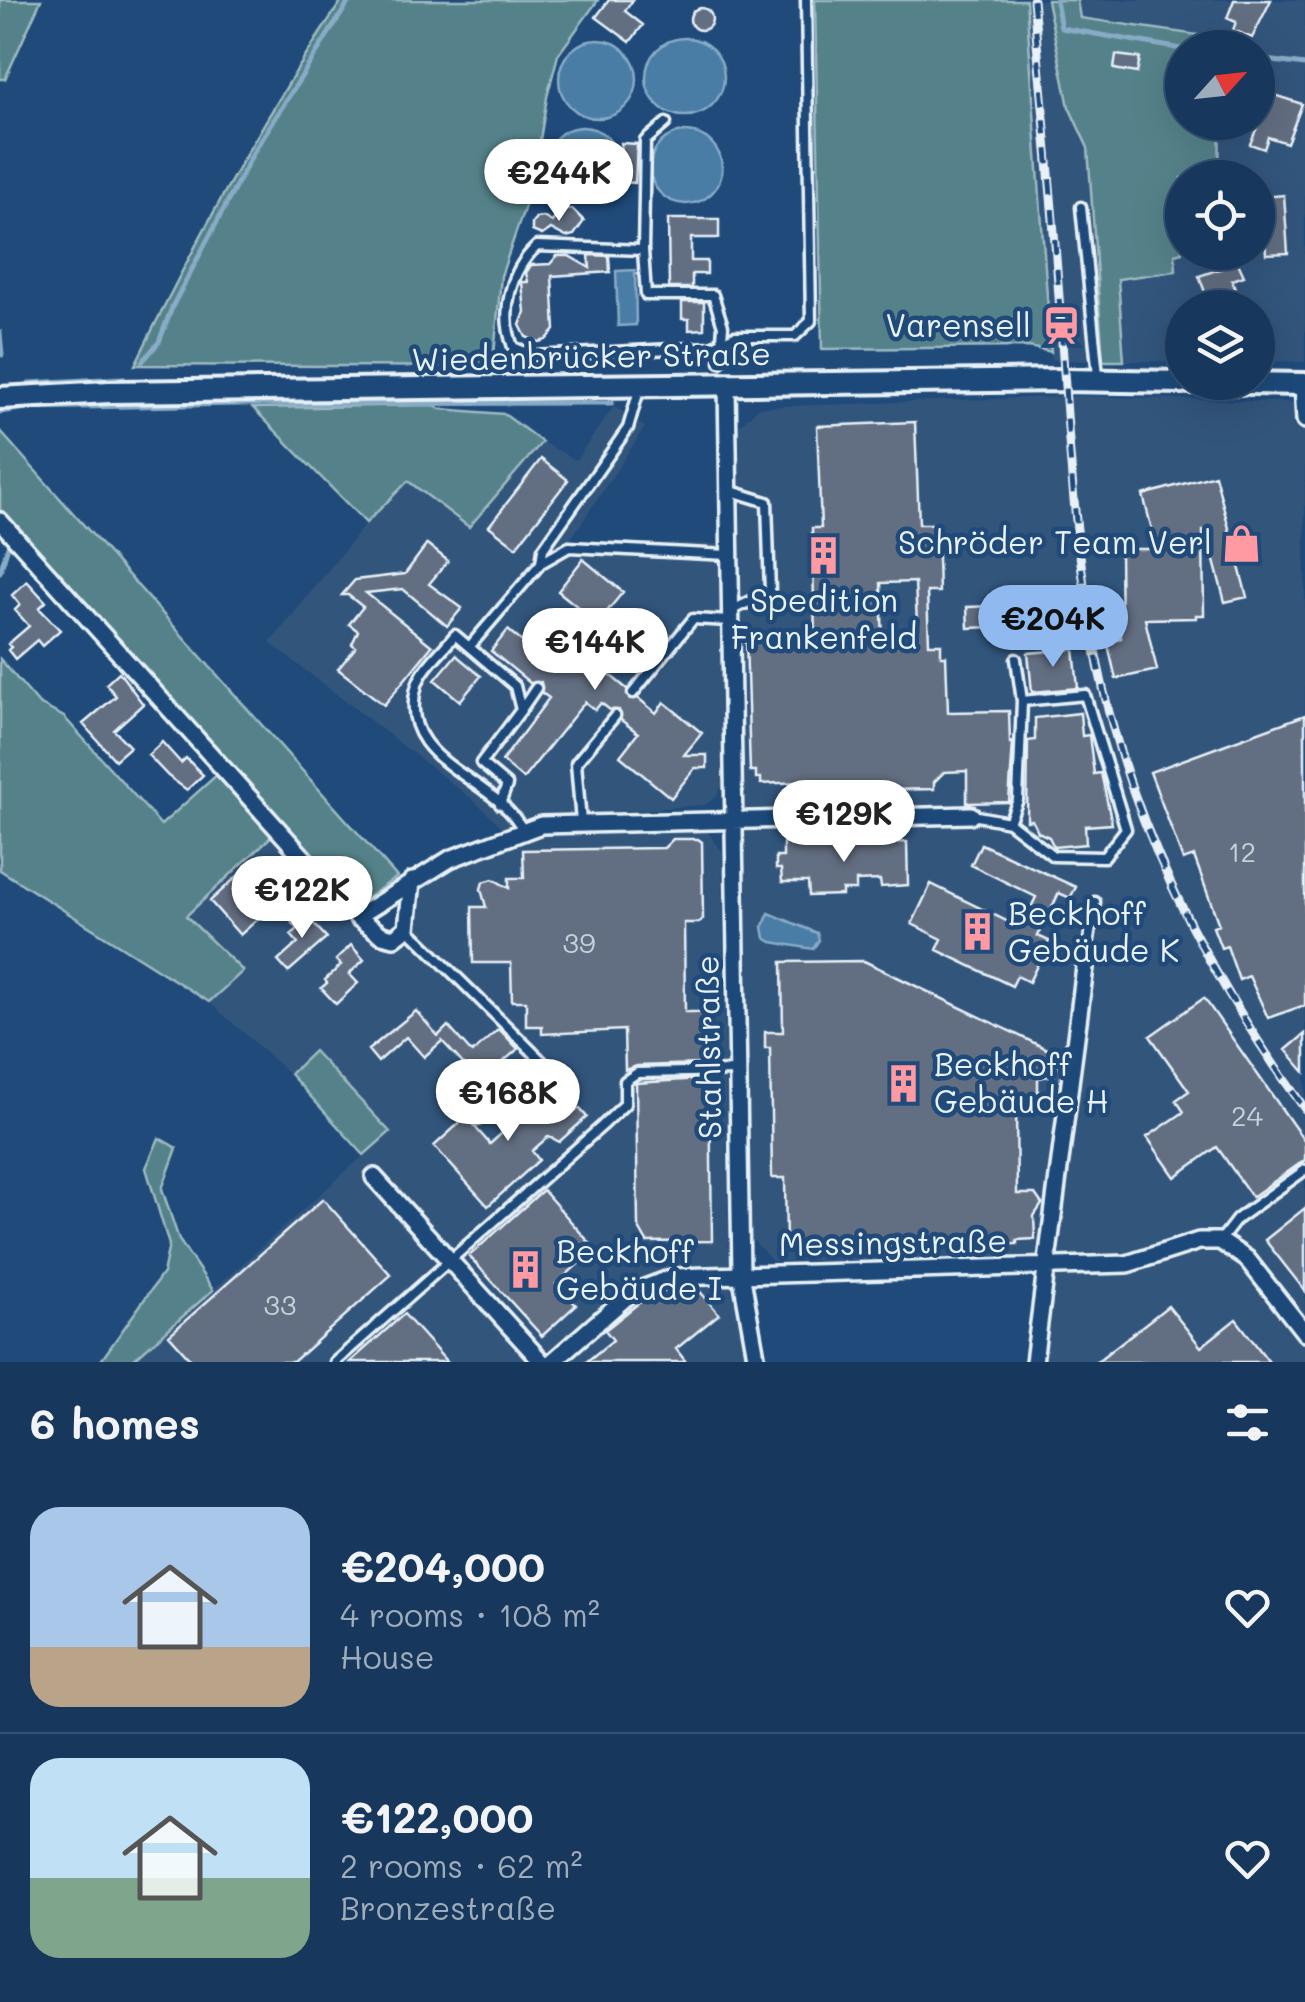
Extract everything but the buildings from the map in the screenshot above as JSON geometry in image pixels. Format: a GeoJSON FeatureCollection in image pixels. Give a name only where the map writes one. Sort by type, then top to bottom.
{"type":"FeatureCollection","features":[{"type":"Feature","properties":{"kind":"main road","name":"Wiedenbrücker Straße"},"geometry":{"type":"LineString","coordinates":[[0,398],[109,392],[1165,382]]}},
{"type":"Feature","properties":{"kind":"main road","name":"Wiedenbrücker Straße"},"geometry":{"type":"LineString","coordinates":[[1275,384],[1304,384]]}},
{"type":"Feature","properties":{"kind":"street"},"geometry":{"type":"LineString","coordinates":[[1304,384],[1305,420]]}},
{"type":"Feature","properties":{"kind":"street","name":"Stahlstraße"},"geometry":{"type":"LineString","coordinates":[[727,385],[740,1273],[756,1362]]}},
{"type":"Feature","properties":{"kind":"street"},"geometry":{"type":"LineString","coordinates":[[0,521],[357,916],[382,935],[394,938],[407,928],[412,880]]}},
{"type":"Feature","properties":{"kind":"street"},"geometry":{"type":"LineString","coordinates":[[357,916],[450,858],[541,826],[971,815]]}},
{"type":"Feature","properties":{"kind":"street","name":"Messingstraße"},"geometry":{"type":"LineString","coordinates":[[1046,1268],[1086,952]]}},
{"type":"Feature","properties":{"kind":"street"},"geometry":{"type":"LineString","coordinates":[[374,1177],[542,1362]]}},
{"type":"Feature","properties":{"kind":"street"},"geometry":{"type":"LineString","coordinates":[[1220,1241],[1248,1259],[1305,1333]]}},
{"type":"Feature","properties":{"kind":"street","name":"Messingstraße"},"geometry":{"type":"LineString","coordinates":[[740,1273],[1127,1264],[1199,1242],[1220,1241]]}},
{"type":"Feature","properties":{"kind":"street"},"geometry":{"type":"LineString","coordinates":[[1034,1362],[1046,1268]]}},
{"type":"Feature","properties":{"kind":"street"},"geometry":{"type":"LineString","coordinates":[[552,1362],[631,1294],[674,1278],[740,1273]]}},
{"type":"Feature","properties":{"kind":"lane"},"geometry":{"type":"LineString","coordinates":[[643,250],[537,246],[522,260],[509,294],[508,332],[513,347],[534,356],[711,347],[734,336],[795,336],[811,322],[806,0]]}},
{"type":"Feature","properties":{"kind":"lane"},"geometry":{"type":"LineString","coordinates":[[666,123],[645,141],[646,294],[713,294],[723,326],[720,362]]}},
{"type":"Feature","properties":{"kind":"lane"},"geometry":{"type":"LineString","coordinates":[[1081,207],[1099,380]]}},
{"type":"Feature","properties":{"kind":"lane"},"geometry":{"type":"LineString","coordinates":[[541,564],[543,549],[628,428],[640,386]]}},
{"type":"Feature","properties":{"kind":"lane"},"geometry":{"type":"LineString","coordinates":[[633,693],[693,619],[730,616],[770,592],[767,502],[728,490]]}},
{"type":"Feature","properties":{"kind":"lane"},"geometry":{"type":"LineString","coordinates":[[470,646],[541,564],[570,546],[729,555]]}},
{"type":"Feature","properties":{"kind":"lane"},"geometry":{"type":"LineString","coordinates":[[541,625],[548,643]]}},
{"type":"Feature","properties":{"kind":"lane"},"geometry":{"type":"LineString","coordinates":[[521,710],[515,686],[455,635],[418,682],[415,728],[425,744],[517,817],[524,832]]}},
{"type":"Feature","properties":{"kind":"lane"},"geometry":{"type":"LineString","coordinates":[[1009,822],[1018,800],[1022,701],[1016,659]]}},
{"type":"Feature","properties":{"kind":"lane"},"geometry":{"type":"LineString","coordinates":[[500,804],[506,785],[481,763],[536,688]]}},
{"type":"Feature","properties":{"kind":"lane"},"geometry":{"type":"LineString","coordinates":[[971,815],[1009,822],[1053,856],[1104,857],[1126,829],[1085,695],[1022,701]]}},
{"type":"Feature","properties":{"kind":"lane"},"geometry":{"type":"LineString","coordinates":[[581,824],[576,763],[614,716]]}},
{"type":"Feature","properties":{"kind":"lane"},"geometry":{"type":"LineString","coordinates":[[1086,952],[1095,902]]}},
{"type":"Feature","properties":{"kind":"lane"},"geometry":{"type":"LineString","coordinates":[[407,928],[543,1062],[477,1120]]}},
{"type":"Feature","properties":{"kind":"lane"},"geometry":{"type":"LineString","coordinates":[[335,1362],[624,1104],[625,1080],[637,1074],[738,1071]]}},
{"type":"Feature","properties":{"kind":"lane"},"geometry":{"type":"LineString","coordinates":[[1220,1241],[1237,1219],[1305,1170]]}},
{"type":"Feature","properties":{"kind":"shaded area"},"geometry":{"type":"Polygon","coordinates":[[[1026,0],[1047,0],[1069,107],[1088,148],[1103,361],[1052,360],[1026,0]]]}},
{"type":"Feature","properties":{"kind":"shaded area"},"geometry":{"type":"Polygon","coordinates":[[[1077,0],[1305,0],[1305,362],[1275,361],[1275,290],[1165,290],[1165,361],[1124,361],[1118,278],[1175,270],[1275,270],[1275,160],[1219,160],[1220,140],[1275,140],[1275,30],[1168,30],[1080,18],[1077,0]]]}},
{"type":"Feature","properties":{"kind":"shaded area"},"geometry":{"type":"Polygon","coordinates":[[[685,38],[700,41],[712,50],[721,62],[721,92],[712,104],[700,113],[685,116],[670,113],[658,104],[649,92],[646,77],[649,62],[658,50],[670,41],[685,38]]]}},
{"type":"Feature","properties":{"kind":"shaded area"},"geometry":{"type":"Polygon","coordinates":[[[598,40],[613,43],[625,52],[634,64],[634,94],[625,106],[613,115],[598,118],[583,115],[571,106],[562,94],[559,79],[562,64],[571,52],[583,43],[598,40]]]}},
{"type":"Feature","properties":{"kind":"shaded area"},"geometry":{"type":"Polygon","coordinates":[[[582,127],[596,129],[608,137],[616,149],[616,177],[608,189],[596,197],[582,199],[568,197],[556,189],[548,177],[546,163],[548,149],[556,137],[568,129],[582,127]]]}},
{"type":"Feature","properties":{"kind":"shaded area"},"geometry":{"type":"Polygon","coordinates":[[[686,132],[700,134],[712,142],[720,154],[720,182],[712,194],[700,202],[686,204],[672,202],[660,194],[652,182],[650,168],[652,154],[660,142],[672,134],[686,132]]]}},
{"type":"Feature","properties":{"kind":"shaded area"},"geometry":{"type":"Polygon","coordinates":[[[635,270],[636,325],[618,326],[616,271],[635,270]]]}},
{"type":"Feature","properties":{"kind":"shaded area"},"geometry":{"type":"Polygon","coordinates":[[[1079,396],[1305,403],[1305,1362],[1045,1362],[1057,1258],[772,1261],[751,1238],[739,426],[759,407],[1079,396]]]}},
{"type":"Feature","properties":{"kind":"shaded area"},"geometry":{"type":"Polygon","coordinates":[[[614,406],[645,427],[569,542],[720,544],[722,785],[717,796],[705,805],[550,817],[502,827],[472,799],[270,643],[366,523],[408,481],[469,527],[542,442],[576,460],[614,406]]]}},
{"type":"Feature","properties":{"kind":"shaded area"},"geometry":{"type":"Polygon","coordinates":[[[705,829],[722,851],[729,1285],[752,1362],[132,1362],[390,1132],[313,1052],[290,1074],[209,1002],[242,971],[186,916],[275,833],[363,936],[382,945],[398,945],[416,932],[419,891],[424,882],[453,866],[547,833],[705,829]]]}},
{"type":"Feature","properties":{"kind":"shaded area"},"geometry":{"type":"Polygon","coordinates":[[[769,913],[817,933],[819,940],[813,949],[765,938],[763,927],[769,913]]]}},
{"type":"Feature","properties":{"kind":"green space"},"geometry":{"type":"Polygon","coordinates":[[[0,0],[41,0],[5,79],[0,79],[0,0]]]}},
{"type":"Feature","properties":{"kind":"green space"},"geometry":{"type":"Polygon","coordinates":[[[342,0],[598,0],[558,55],[533,183],[501,276],[493,367],[135,365],[232,179],[342,0]]]}},
{"type":"Feature","properties":{"kind":"green space"},"geometry":{"type":"Polygon","coordinates":[[[815,0],[1026,0],[1051,352],[1029,347],[822,349],[815,0]]]}},
{"type":"Feature","properties":{"kind":"green space"},"geometry":{"type":"Polygon","coordinates":[[[1047,0],[1077,0],[1080,18],[1165,30],[1165,140],[1220,140],[1219,160],[1165,160],[1165,270],[1176,271],[1118,279],[1124,361],[1103,361],[1088,148],[1069,107],[1047,0]]]}},
{"type":"Feature","properties":{"kind":"green space"},"geometry":{"type":"Polygon","coordinates":[[[434,405],[440,409],[504,414],[542,442],[469,527],[408,481],[366,523],[253,408],[434,405]]]}},
{"type":"Feature","properties":{"kind":"green space"},"geometry":{"type":"Polygon","coordinates":[[[0,431],[397,877],[364,900],[352,897],[0,509],[0,431]]]}},
{"type":"Feature","properties":{"kind":"green space"},"geometry":{"type":"Polygon","coordinates":[[[0,659],[39,704],[64,717],[161,825],[220,772],[275,833],[186,916],[243,971],[209,1002],[0,870],[0,659]]]}},
{"type":"Feature","properties":{"kind":"green space"},"geometry":{"type":"Polygon","coordinates":[[[314,1051],[390,1132],[364,1155],[290,1074],[314,1051]]]}},
{"type":"Feature","properties":{"kind":"green space"},"geometry":{"type":"Polygon","coordinates":[[[159,1138],[177,1148],[162,1189],[179,1240],[213,1290],[131,1362],[100,1362],[163,1273],[169,1245],[146,1168],[159,1138]]]}},
{"type":"Feature","properties":{"kind":"waterway"},"geometry":{"type":"LineString","coordinates":[[142,362],[159,342],[173,305],[256,148],[350,0]]}},
{"type":"Feature","properties":{"kind":"waterway"},"geometry":{"type":"LineString","coordinates":[[1056,0],[1061,28],[1165,46]]}},
{"type":"Feature","properties":{"kind":"waterway"},"geometry":{"type":"LineString","coordinates":[[1275,61],[1305,65]]}},
{"type":"Feature","properties":{"kind":"waterway"},"geometry":{"type":"LineString","coordinates":[[0,332],[2,355]]}},
{"type":"Feature","properties":{"kind":"waterway"},"geometry":{"type":"LineString","coordinates":[[29,383],[123,378]]}},
{"type":"Feature","properties":{"kind":"waterway"},"geometry":{"type":"LineString","coordinates":[[0,412],[27,408],[240,404],[612,403]]}},
{"type":"Feature","properties":{"kind":"waterway"},"geometry":{"type":"LineString","coordinates":[[0,572],[9,543]]}},
{"type":"Feature","properties":{"kind":"railway"},"geometry":{"type":"LineString","coordinates":[[1033,0],[1077,530],[1101,681],[1130,782],[1169,881],[1245,1021],[1305,1109]]}},
{"type":"Feature","properties":{"kind":"place","name":"Varensell"},"geometry":{"type":"Point","coordinates":[1061,326]}},
{"type":"Feature","properties":{"kind":"place","name":"Schröder Team Verl"},"geometry":{"type":"Point","coordinates":[1242,543]}},
{"type":"Feature","properties":{"kind":"place","name":"Spedition Frankenfeld"},"geometry":{"type":"Point","coordinates":[824,556]}},
{"type":"Feature","properties":{"kind":"place","name":"Beckhoff Gebäude K"},"geometry":{"type":"Point","coordinates":[978,932]}},
{"type":"Feature","properties":{"kind":"place","name":"Beckhoff Gebäude H"},"geometry":{"type":"Point","coordinates":[904,1083]}},
{"type":"Feature","properties":{"kind":"place","name":"Beckhoff Gebäude I"},"geometry":{"type":"Point","coordinates":[526,1270]}}]}
